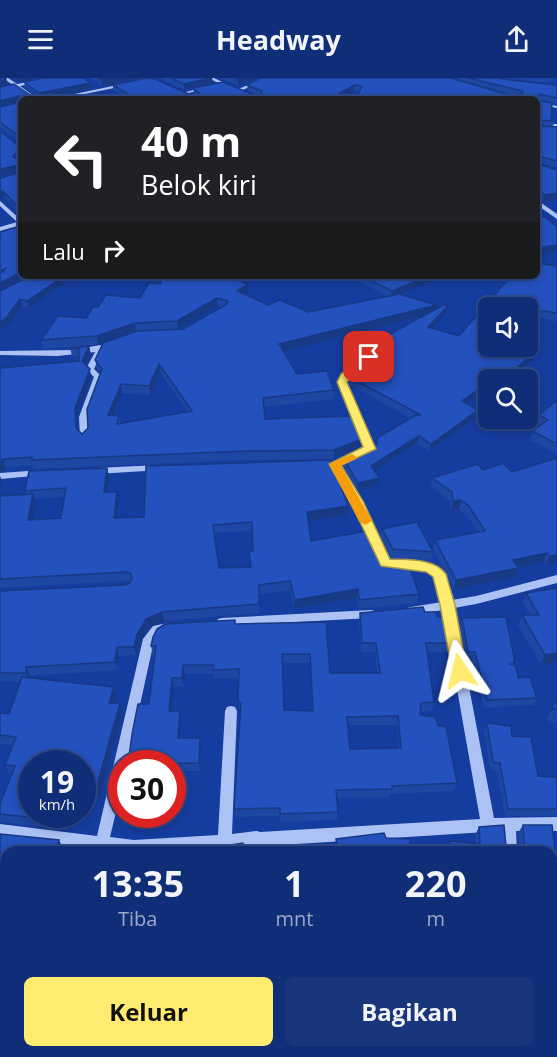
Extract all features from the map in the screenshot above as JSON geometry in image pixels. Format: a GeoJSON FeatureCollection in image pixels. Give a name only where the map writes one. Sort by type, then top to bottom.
{"type":"FeatureCollection","features":[{"type":"Feature","properties":{"kind":"street"},"geometry":{"type":"LineString","coordinates":[[4,78],[32,96]]}},
{"type":"Feature","properties":{"kind":"street"},"geometry":{"type":"LineString","coordinates":[[0,89],[57,78]]}},
{"type":"Feature","properties":{"kind":"street"},"geometry":{"type":"LineString","coordinates":[[210,78],[247,94]]}},
{"type":"Feature","properties":{"kind":"street"},"geometry":{"type":"LineString","coordinates":[[238,90],[269,78]]}},
{"type":"Feature","properties":{"kind":"street"},"geometry":{"type":"LineString","coordinates":[[67,96],[134,83]]}},
{"type":"Feature","properties":{"kind":"street"},"geometry":{"type":"LineString","coordinates":[[91,84],[101,89]]}},
{"type":"Feature","properties":{"kind":"street"},"geometry":{"type":"LineString","coordinates":[[184,93],[223,84]]}},
{"type":"Feature","properties":{"kind":"street"},"geometry":{"type":"LineString","coordinates":[[175,89],[190,96]]}},
{"type":"Feature","properties":{"kind":"street"},"geometry":{"type":"LineString","coordinates":[[540,104],[557,107]]}},
{"type":"Feature","properties":{"kind":"street"},"geometry":{"type":"LineString","coordinates":[[540,127],[557,127]]}},
{"type":"Feature","properties":{"kind":"street"},"geometry":{"type":"LineString","coordinates":[[0,203],[18,220]]}},
{"type":"Feature","properties":{"kind":"street"},"geometry":{"type":"LineString","coordinates":[[540,204],[557,217]]}},
{"type":"Feature","properties":{"kind":"street"},"geometry":{"type":"LineString","coordinates":[[12,215],[18,214]]}},
{"type":"Feature","properties":{"kind":"street"},"geometry":{"type":"LineString","coordinates":[[547,219],[557,217]]}},
{"type":"Feature","properties":{"kind":"street"},"geometry":{"type":"LineString","coordinates":[[0,229],[18,224]]}},
{"type":"Feature","properties":{"kind":"street"},"geometry":{"type":"LineString","coordinates":[[0,353],[63,353],[100,349],[123,341]]}},
{"type":"Feature","properties":{"kind":"street"},"geometry":{"type":"LineString","coordinates":[[84,437],[83,417],[98,377],[90,369],[100,349]]}},
{"type":"Feature","properties":{"kind":"street"},"geometry":{"type":"LineString","coordinates":[[312,464],[334,464],[370,449],[342,382],[345,376],[369,357]]}},
{"type":"Feature","properties":{"kind":"street"},"geometry":{"type":"LineString","coordinates":[[334,464],[356,501],[386,563],[429,568],[436,571],[448,605],[488,825]]}},
{"type":"Feature","properties":{"kind":"street"},"geometry":{"type":"LineString","coordinates":[[91,471],[173,468]]}},
{"type":"Feature","properties":{"kind":"street"},"geometry":{"type":"LineString","coordinates":[[0,476],[57,473]]}},
{"type":"Feature","properties":{"kind":"street"},"geometry":{"type":"LineString","coordinates":[[209,623],[391,613],[476,600],[557,579]]}},
{"type":"Feature","properties":{"kind":"street"},"geometry":{"type":"LineString","coordinates":[[102,843],[149,639],[157,629],[175,626]]}},
{"type":"Feature","properties":{"kind":"street"},"geometry":{"type":"LineString","coordinates":[[225,840],[231,711]]}},
{"type":"Feature","properties":{"kind":"street"},"geometry":{"type":"LineString","coordinates":[[147,846],[225,840],[257,845],[488,825],[557,825]]}},
{"type":"Feature","properties":{"kind":"street"},"geometry":{"type":"LineString","coordinates":[[509,825],[510,846]]}},
{"type":"Feature","properties":{"kind":"street"},"geometry":{"type":"LineString","coordinates":[[0,831],[126,846]]}},
{"type":"Feature","properties":{"kind":"building"},"geometry":{"type":"Polygon","coordinates":[[[43,78],[83,78],[90,83],[39,93],[24,82],[43,78]]]}},
{"type":"Feature","properties":{"kind":"building"},"geometry":{"type":"Polygon","coordinates":[[[146,78],[155,79],[197,96],[131,96],[113,85],[146,78]]]}},
{"type":"Feature","properties":{"kind":"building"},"geometry":{"type":"Polygon","coordinates":[[[171,78],[211,78],[184,84],[171,78]]]}},
{"type":"Feature","properties":{"kind":"building"},"geometry":{"type":"Polygon","coordinates":[[[261,78],[451,78],[513,96],[261,96],[262,91],[247,85],[261,78]],[[355,85],[338,94],[358,94],[362,86],[355,85]]]}},
{"type":"Feature","properties":{"kind":"building"},"geometry":{"type":"Polygon","coordinates":[[[469,78],[493,78],[557,85],[557,98],[539,94],[538,96],[513,96],[523,94],[522,91],[469,78]]]}},
{"type":"Feature","properties":{"kind":"building"},"geometry":{"type":"Polygon","coordinates":[[[223,82],[261,96],[197,96],[199,93],[193,88],[223,82]]]}},
{"type":"Feature","properties":{"kind":"building"},"geometry":{"type":"Polygon","coordinates":[[[14,84],[32,96],[18,96],[0,101],[0,87],[14,84]]]}},
{"type":"Feature","properties":{"kind":"building"},"geometry":{"type":"Polygon","coordinates":[[[540,101],[552,103],[551,120],[554,121],[540,120],[540,101]]]}},
{"type":"Feature","properties":{"kind":"building"},"geometry":{"type":"Polygon","coordinates":[[[18,103],[18,136],[0,122],[0,107],[18,103]]]}},
{"type":"Feature","properties":{"kind":"building"},"geometry":{"type":"Polygon","coordinates":[[[540,126],[557,127],[557,161],[540,156],[540,126]]]}},
{"type":"Feature","properties":{"kind":"building"},"geometry":{"type":"Polygon","coordinates":[[[0,131],[18,145],[18,152],[13,157],[18,159],[18,165],[0,169],[0,131]]]}},
{"type":"Feature","properties":{"kind":"building"},"geometry":{"type":"Polygon","coordinates":[[[540,165],[557,170],[557,193],[545,195],[540,192],[540,165]]]}},
{"type":"Feature","properties":{"kind":"building"},"geometry":{"type":"Polygon","coordinates":[[[18,173],[18,207],[3,191],[0,191],[0,178],[18,173]]]}},
{"type":"Feature","properties":{"kind":"building"},"geometry":{"type":"Polygon","coordinates":[[[540,217],[545,217],[557,227],[557,245],[540,248],[540,217]]]}},
{"type":"Feature","properties":{"kind":"building"},"geometry":{"type":"Polygon","coordinates":[[[18,227],[18,274],[0,283],[0,274],[7,268],[0,271],[0,232],[18,227]]]}},
{"type":"Feature","properties":{"kind":"building"},"geometry":{"type":"Polygon","coordinates":[[[540,263],[557,266],[557,313],[538,310],[538,297],[493,297],[508,279],[540,279],[540,263]]]}},
{"type":"Feature","properties":{"kind":"building"},"geometry":{"type":"Polygon","coordinates":[[[24,279],[60,279],[27,301],[20,299],[6,318],[0,322],[0,291],[24,279]]]}},
{"type":"Feature","properties":{"kind":"building"},"geometry":{"type":"Polygon","coordinates":[[[162,279],[235,279],[248,284],[237,291],[268,305],[280,300],[308,312],[399,294],[437,305],[279,344],[297,374],[327,371],[334,390],[263,398],[265,419],[354,416],[362,439],[334,450],[244,451],[32,460],[32,457],[3,459],[0,462],[0,368],[79,361],[79,349],[70,348],[89,346],[82,361],[90,369],[75,408],[76,428],[82,434],[88,428],[87,409],[102,369],[95,360],[103,343],[137,331],[183,329],[227,304],[228,301],[217,298],[177,321],[135,323],[97,336],[41,340],[58,316],[86,318],[93,307],[98,307],[106,295],[140,298],[149,283],[160,284],[162,279]],[[159,364],[149,386],[121,384],[108,415],[119,416],[117,424],[192,411],[159,364]]]}},
{"type":"Feature","properties":{"kind":"building"},"geometry":{"type":"Polygon","coordinates":[[[368,279],[422,279],[392,291],[368,279]]]}},
{"type":"Feature","properties":{"kind":"building"},"geometry":{"type":"Polygon","coordinates":[[[445,304],[447,307],[428,327],[459,336],[478,314],[478,357],[529,357],[515,369],[478,369],[478,390],[462,401],[478,410],[431,444],[419,436],[371,466],[380,478],[358,483],[344,459],[377,444],[377,438],[416,415],[421,415],[351,378],[350,371],[378,353],[368,346],[445,304]]]}},
{"type":"Feature","properties":{"kind":"building"},"geometry":{"type":"Polygon","coordinates":[[[557,400],[557,444],[532,431],[548,420],[539,415],[557,400]]]}},
{"type":"Feature","properties":{"kind":"building"},"geometry":{"type":"Polygon","coordinates":[[[557,458],[557,555],[550,556],[547,553],[513,560],[518,568],[456,580],[435,540],[485,531],[469,506],[461,500],[453,501],[452,492],[432,478],[478,464],[483,470],[503,463],[512,472],[557,458]]]}},
{"type":"Feature","properties":{"kind":"building"},"geometry":{"type":"Polygon","coordinates":[[[331,460],[345,485],[341,487],[348,506],[307,512],[311,541],[368,531],[381,558],[408,563],[419,594],[359,600],[358,589],[295,600],[290,581],[259,585],[259,604],[162,612],[146,619],[137,635],[134,647],[117,647],[115,662],[26,667],[26,673],[0,673],[0,591],[125,585],[131,582],[132,578],[130,573],[125,572],[0,579],[0,496],[33,494],[28,520],[61,518],[66,488],[25,491],[29,471],[107,468],[104,492],[117,492],[114,518],[144,517],[146,466],[331,460]],[[252,522],[213,525],[219,568],[251,567],[249,551],[253,551],[252,522]]]}},
{"type":"Feature","properties":{"kind":"building"},"geometry":{"type":"Polygon","coordinates":[[[417,522],[433,552],[393,549],[382,529],[417,522]]]}},
{"type":"Feature","properties":{"kind":"building"},"geometry":{"type":"Polygon","coordinates":[[[557,588],[557,653],[545,655],[522,615],[539,615],[526,593],[557,588]]]}},
{"type":"Feature","properties":{"kind":"building"},"geometry":{"type":"Polygon","coordinates":[[[423,607],[425,612],[436,612],[437,617],[446,617],[451,643],[426,643],[434,702],[421,703],[420,715],[436,717],[438,726],[446,726],[457,783],[392,786],[392,789],[336,790],[338,812],[280,814],[280,808],[234,809],[241,703],[238,700],[239,669],[213,670],[213,665],[183,665],[182,678],[172,678],[169,711],[180,711],[178,738],[200,738],[199,763],[186,763],[186,750],[130,750],[138,704],[149,704],[156,646],[151,646],[153,637],[157,629],[165,624],[235,620],[235,624],[326,622],[330,673],[380,673],[376,643],[362,643],[360,613],[423,607]],[[282,654],[284,710],[313,711],[310,654],[282,654]],[[398,716],[347,717],[350,749],[401,748],[398,716]]]}},
{"type":"Feature","properties":{"kind":"building"},"geometry":{"type":"Polygon","coordinates":[[[506,617],[514,657],[514,663],[511,664],[516,666],[518,678],[530,677],[537,698],[487,700],[475,652],[468,652],[462,618],[506,617]]]}},
{"type":"Feature","properties":{"kind":"building"},"geometry":{"type":"Polygon","coordinates":[[[22,677],[114,687],[109,703],[120,703],[96,789],[96,750],[18,750],[18,816],[0,814],[0,804],[15,766],[5,765],[16,737],[0,735],[0,713],[9,714],[22,677]]]}},
{"type":"Feature","properties":{"kind":"building"},"geometry":{"type":"Polygon","coordinates":[[[557,698],[557,710],[552,708],[557,698]]]}},
{"type":"Feature","properties":{"kind":"building"},"geometry":{"type":"Polygon","coordinates":[[[487,723],[511,726],[512,736],[531,737],[538,776],[556,777],[557,779],[557,809],[508,809],[500,763],[493,762],[487,723]]]}},
{"type":"Feature","properties":{"kind":"building"},"geometry":{"type":"Polygon","coordinates":[[[504,825],[506,846],[450,846],[450,841],[480,844],[479,827],[504,825]]]}},
{"type":"Feature","properties":{"kind":"building"},"geometry":{"type":"Polygon","coordinates":[[[523,825],[552,825],[554,846],[521,846],[524,844],[523,825]]]}},
{"type":"Feature","properties":{"kind":"building"},"geometry":{"type":"Polygon","coordinates":[[[384,833],[386,838],[410,839],[410,846],[338,846],[336,839],[384,833]]]}},
{"type":"Feature","properties":{"kind":"building"},"geometry":{"type":"Polygon","coordinates":[[[0,834],[59,840],[57,846],[0,846],[0,834]]]}},
{"type":"Feature","properties":{"kind":"building"},"geometry":{"type":"Polygon","coordinates":[[[243,843],[243,846],[224,846],[243,843]]]}},
{"type":"Feature","properties":{"kind":"slow traffic"},"geometry":{"type":"LineString","coordinates":[[352,458],[334,464],[365,521]]}},
{"type":"Feature","properties":{"kind":"route"},"geometry":{"type":"LineString","coordinates":[[369,357],[345,376],[342,382],[355,408],[370,449],[334,464],[356,501],[383,560],[394,566],[429,568],[439,574],[448,605],[460,671]]}}]}
